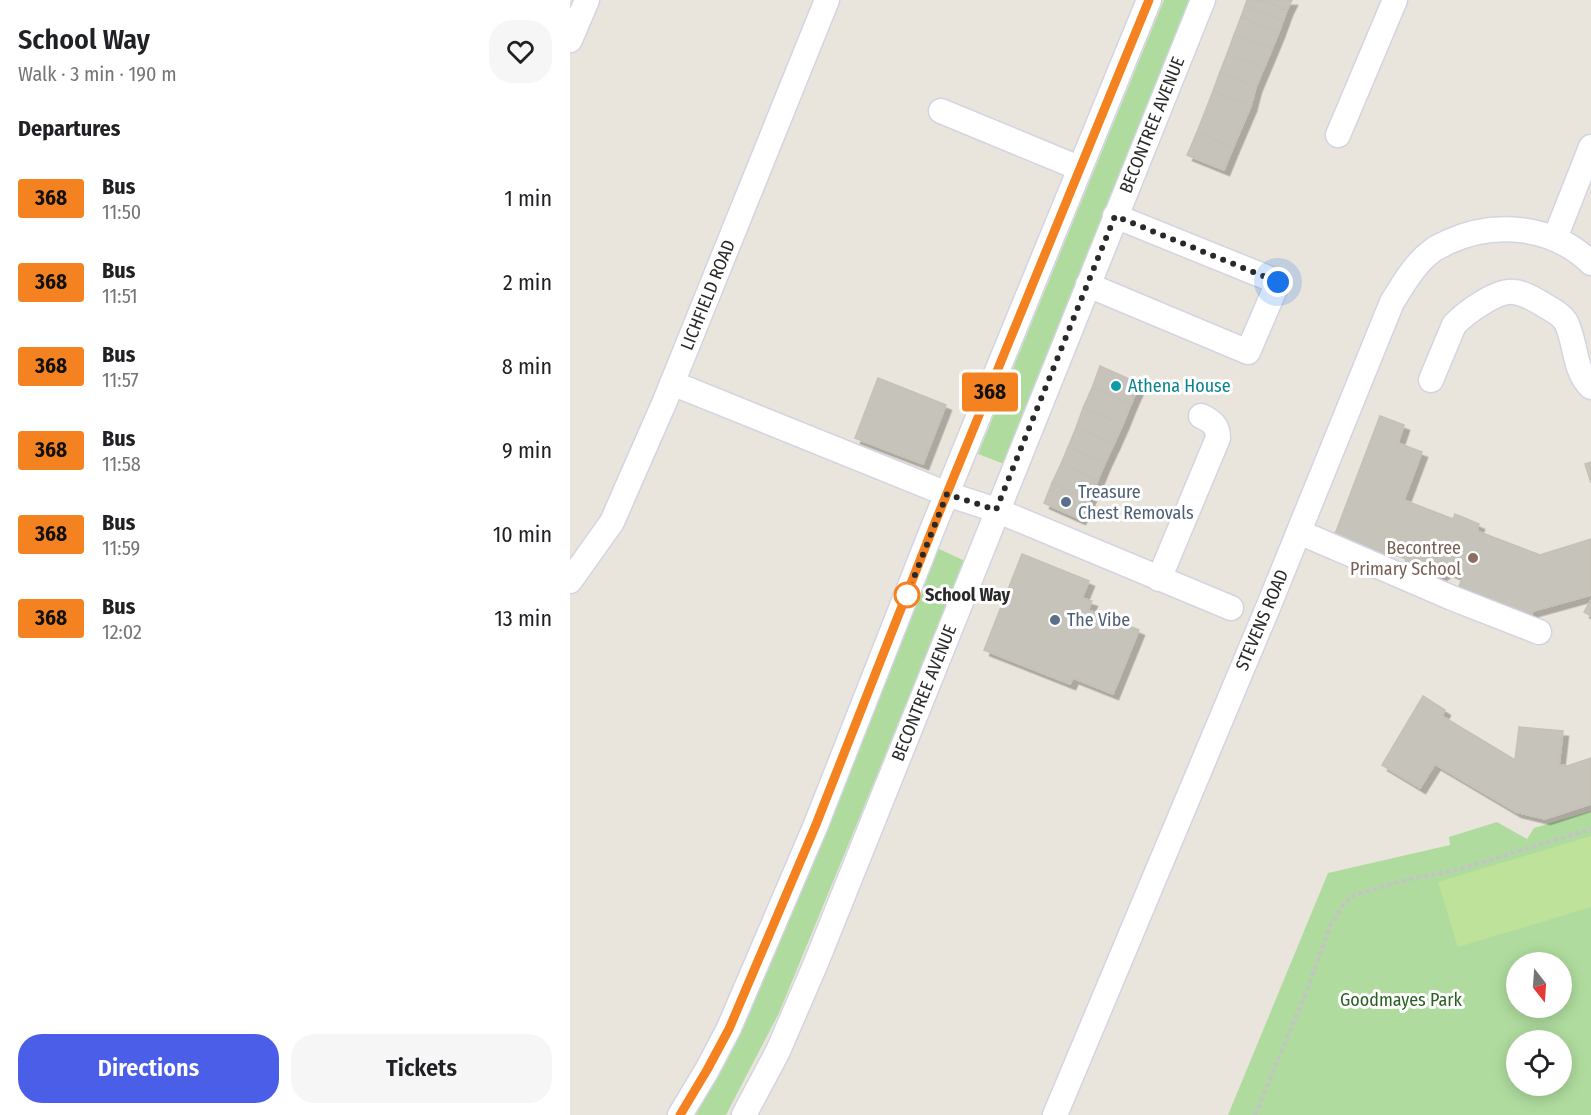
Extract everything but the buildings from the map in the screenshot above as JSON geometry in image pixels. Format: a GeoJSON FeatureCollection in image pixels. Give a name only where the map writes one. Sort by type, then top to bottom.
{"type":"FeatureCollection","features":[{"type":"Feature","properties":{"kind":"street"},"geometry":{"type":"LineString","coordinates":[[570,40],[587,0]]}},
{"type":"Feature","properties":{"kind":"street","name":"LICHFIELD ROAD"},"geometry":{"type":"LineString","coordinates":[[570,581],[612,522],[672,383],[827,0]]}},
{"type":"Feature","properties":{"kind":"street"},"geometry":{"type":"LineString","coordinates":[[680,1115],[729,1029],[815,827],[947,494],[1149,0]]}},
{"type":"Feature","properties":{"kind":"street","name":"BECONTREE AVENUE"},"geometry":{"type":"LineString","coordinates":[[744,1115],[778,1051],[816,963],[996,510],[1203,0]]}},
{"type":"Feature","properties":{"kind":"street"},"geometry":{"type":"LineString","coordinates":[[1338,135],[1395,0]]}},
{"type":"Feature","properties":{"kind":"street"},"geometry":{"type":"LineString","coordinates":[[941,111],[1079,168]]}},
{"type":"Feature","properties":{"kind":"street"},"geometry":{"type":"LineString","coordinates":[[1555,238],[1591,147]]}},
{"type":"Feature","properties":{"kind":"street"},"geometry":{"type":"LineString","coordinates":[[1088,285],[1248,352],[1278,282],[1115,216]]}},
{"type":"Feature","properties":{"kind":"street","name":"STEVENS ROAD"},"geometry":{"type":"LineString","coordinates":[[1055,1115],[1299,532],[1392,302],[1407,278],[1432,251],[1462,236],[1495,228],[1524,229],[1555,238],[1579,251],[1591,263]]}},
{"type":"Feature","properties":{"kind":"street"},"geometry":{"type":"LineString","coordinates":[[1431,380],[1454,325],[1495,296],[1515,292],[1530,297],[1562,317],[1568,328],[1584,378],[1591,387]]}},
{"type":"Feature","properties":{"kind":"street"},"geometry":{"type":"LineString","coordinates":[[672,383],[947,494],[996,510],[1231,608]]}},
{"type":"Feature","properties":{"kind":"street"},"geometry":{"type":"LineString","coordinates":[[1159,579],[1218,438],[1215,424],[1201,416]]}},
{"type":"Feature","properties":{"kind":"street"},"geometry":{"type":"LineString","coordinates":[[1299,532],[1539,632]]}},
{"type":"Feature","properties":{"kind":"path"},"geometry":{"type":"LineString","coordinates":[[1255,1115],[1307,990],[1331,924],[1343,905],[1354,895],[1402,881],[1460,869],[1591,829]]}},
{"type":"Feature","properties":{"kind":"green space"},"geometry":{"type":"Polygon","coordinates":[[[1164,0],[1194,0],[1004,464],[978,454],[1164,0]]]}},
{"type":"Feature","properties":{"kind":"green space"},"geometry":{"type":"Polygon","coordinates":[[[937,548],[965,561],[779,1013],[726,1115],[691,1115],[723,1065],[785,930],[937,548]]]}},
{"type":"Feature","properties":{"kind":"green space","name":"Goodmayes Park"},"geometry":{"type":"Polygon","coordinates":[[[1591,811],[1591,1115],[1228,1115],[1328,873],[1450,845],[1449,837],[1497,822],[1527,839],[1534,828],[1591,811]]]}},
{"type":"Feature","properties":{"kind":"green space"},"geometry":{"type":"Polygon","coordinates":[[[1591,836],[1591,907],[1458,947],[1438,882],[1591,836]]]}},
{"type":"Feature","properties":{"kind":"bus line","name":"368"},"geometry":{"type":"LineString","coordinates":[[680,1115],[729,1029],[815,827],[932,530],[1149,0]]}},
{"type":"Feature","properties":{"kind":"place","name":"Athena House"},"geometry":{"type":"Point","coordinates":[1116,386]}},
{"type":"Feature","properties":{"kind":"place","name":"Treasure Chest Removals"},"geometry":{"type":"Point","coordinates":[1066,502]}},
{"type":"Feature","properties":{"kind":"place","name":"Becontree Primary School"},"geometry":{"type":"Point","coordinates":[1473,558]}},
{"type":"Feature","properties":{"kind":"place","name":"School Way"},"geometry":{"type":"Point","coordinates":[907,595]}},
{"type":"Feature","properties":{"kind":"place","name":"The Vibe"},"geometry":{"type":"Point","coordinates":[1055,620]}},
{"type":"Feature","properties":{"kind":"route"},"geometry":{"type":"LineString","coordinates":[[907,595],[947,494],[996,510],[1115,216],[1278,282]]}}]}
